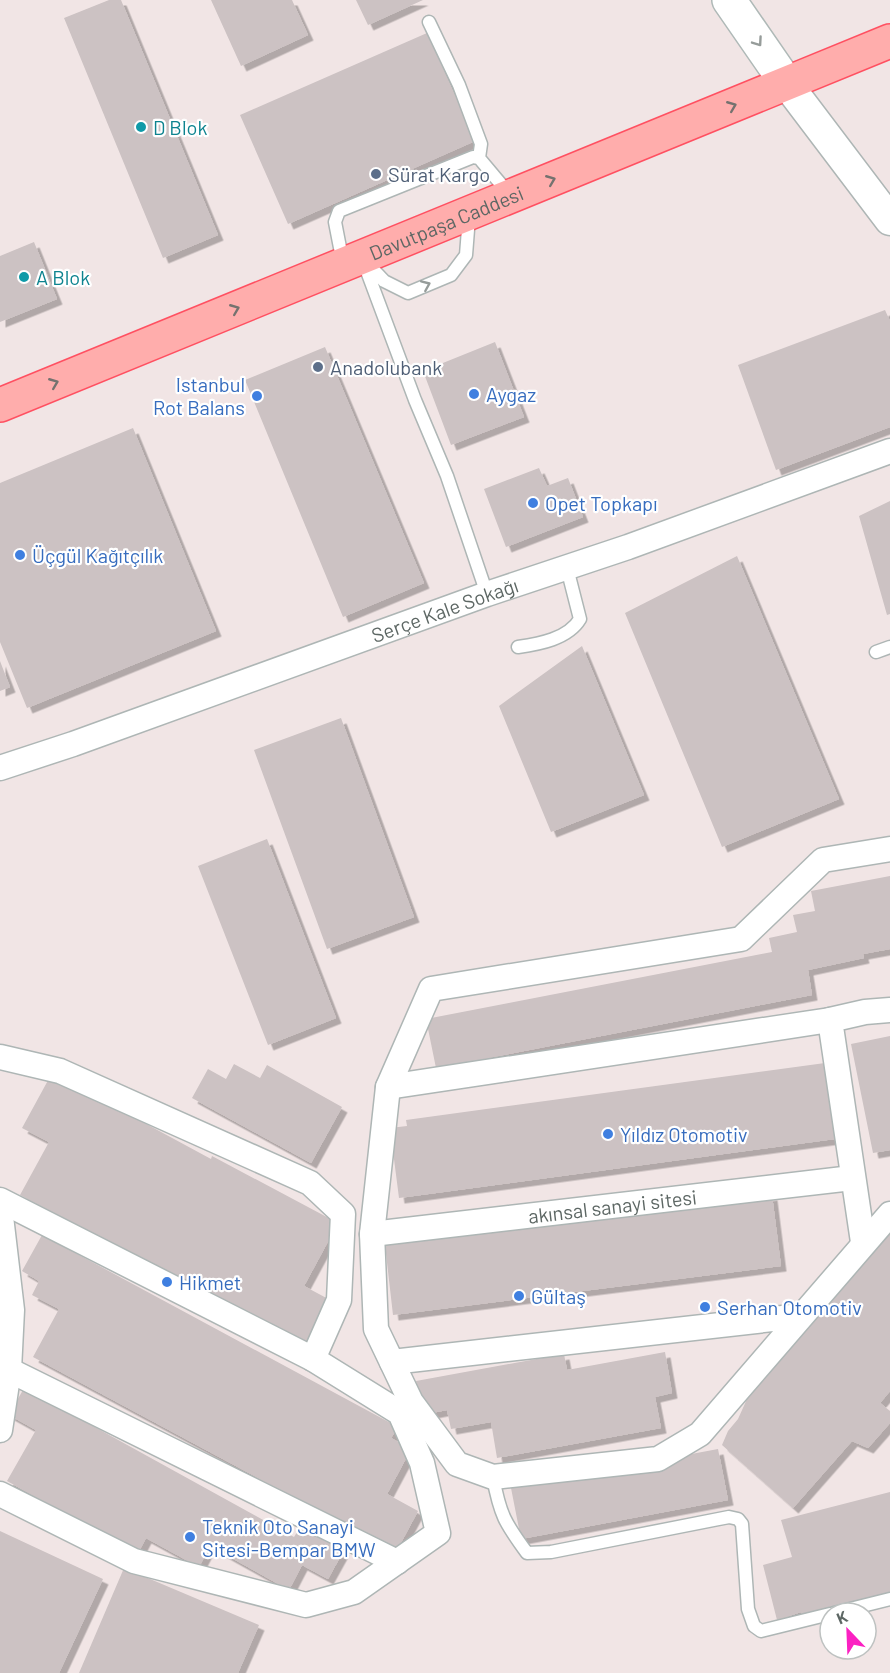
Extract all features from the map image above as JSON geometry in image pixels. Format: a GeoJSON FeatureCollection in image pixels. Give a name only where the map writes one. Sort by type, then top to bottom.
{"type":"FeatureCollection","features":[{"type":"Feature","properties":{"kind":"main road"},"geometry":{"type":"LineString","coordinates":[[729,0],[787,84]]}},
{"type":"Feature","properties":{"kind":"main road","name":"Davutpaşa Caddesi"},"geometry":{"type":"LineString","coordinates":[[0,405],[890,41]]}},
{"type":"Feature","properties":{"kind":"street"},"geometry":{"type":"LineString","coordinates":[[787,84],[890,220]]}},
{"type":"Feature","properties":{"kind":"street","name":"Serçe Kale Sokağı"},"geometry":{"type":"LineString","coordinates":[[0,768],[73,744],[487,594],[628,548],[890,451]]}},
{"type":"Feature","properties":{"kind":"street"},"geometry":{"type":"LineString","coordinates":[[0,1494],[134,1561],[306,1605],[354,1592],[438,1533],[411,1414],[411,1402],[376,1329],[372,1234],[388,1087],[431,989],[741,939],[823,860],[890,849]]}},
{"type":"Feature","properties":{"kind":"street"},"geometry":{"type":"LineString","coordinates":[[388,1087],[830,1020],[865,1012],[890,1010]]}},
{"type":"Feature","properties":{"kind":"street"},"geometry":{"type":"LineString","coordinates":[[830,1020],[863,1242]]}},
{"type":"Feature","properties":{"kind":"street"},"geometry":{"type":"LineString","coordinates":[[0,1057],[60,1071],[310,1183],[343,1214],[339,1300],[313,1359]]}},
{"type":"Feature","properties":{"kind":"street","name":"akınsal sanayi sitesi"},"geometry":{"type":"LineString","coordinates":[[372,1234],[852,1178]]}},
{"type":"Feature","properties":{"kind":"street"},"geometry":{"type":"LineString","coordinates":[[0,1200],[313,1359],[411,1414],[457,1464],[493,1477],[658,1459],[700,1434],[863,1242],[890,1214]]}},
{"type":"Feature","properties":{"kind":"street"},"geometry":{"type":"LineString","coordinates":[[0,1208],[9,1370],[0,1428]]}},
{"type":"Feature","properties":{"kind":"street"},"geometry":{"type":"LineString","coordinates":[[392,1362],[800,1316]]}},
{"type":"Feature","properties":{"kind":"street"},"geometry":{"type":"LineString","coordinates":[[9,1370],[397,1562]]}},
{"type":"Feature","properties":{"kind":"lane"},"geometry":{"type":"LineString","coordinates":[[429,22],[481,144],[479,158]]}},
{"type":"Feature","properties":{"kind":"lane"},"geometry":{"type":"LineString","coordinates":[[487,594],[447,476],[335,222],[339,211],[473,157],[479,158],[511,196]]}},
{"type":"Feature","properties":{"kind":"lane"},"geometry":{"type":"LineString","coordinates":[[352,260],[384,281],[408,293],[451,275],[466,255],[469,213]]}},
{"type":"Feature","properties":{"kind":"lane"},"geometry":{"type":"LineString","coordinates":[[518,647],[551,640],[575,627],[580,618],[567,568]]}},
{"type":"Feature","properties":{"kind":"lane"},"geometry":{"type":"LineString","coordinates":[[876,652],[890,647]]}},
{"type":"Feature","properties":{"kind":"lane"},"geometry":{"type":"LineString","coordinates":[[493,1477],[498,1507],[505,1523],[527,1553],[551,1552],[729,1517],[738,1519],[742,1524],[748,1609],[754,1626],[761,1631],[818,1617]]}},
{"type":"Feature","properties":{"kind":"building","name":"D Blok"},"geometry":{"type":"Polygon","coordinates":[[[109,0],[121,0],[218,235],[163,258],[64,18],[109,0]]]}},
{"type":"Feature","properties":{"kind":"building"},"geometry":{"type":"Polygon","coordinates":[[[211,0],[292,0],[308,35],[241,66],[211,0]]]}},
{"type":"Feature","properties":{"kind":"building"},"geometry":{"type":"Polygon","coordinates":[[[356,0],[423,0],[368,25],[356,0]]]}},
{"type":"Feature","properties":{"kind":"building"},"geometry":{"type":"Polygon","coordinates":[[[427,33],[475,141],[288,224],[240,115],[427,33]]]}},
{"type":"Feature","properties":{"kind":"building","name":"A Blok"},"geometry":{"type":"Polygon","coordinates":[[[34,242],[57,299],[0,322],[0,256],[34,242]]]}},
{"type":"Feature","properties":{"kind":"building"},"geometry":{"type":"Polygon","coordinates":[[[885,310],[890,321],[890,427],[776,470],[738,365],[885,310]]]}},
{"type":"Feature","properties":{"kind":"building","name":"Aygaz"},"geometry":{"type":"Polygon","coordinates":[[[495,342],[524,417],[451,445],[423,371],[495,342]]]}},
{"type":"Feature","properties":{"kind":"building"},"geometry":{"type":"Polygon","coordinates":[[[325,347],[424,583],[343,617],[245,380],[325,347]]]}},
{"type":"Feature","properties":{"kind":"building"},"geometry":{"type":"Polygon","coordinates":[[[133,428],[216,631],[27,708],[0,642],[0,483],[133,428]]]}},
{"type":"Feature","properties":{"kind":"building","name":"Opet Topkapı"},"geometry":{"type":"Polygon","coordinates":[[[539,468],[547,486],[568,478],[583,517],[506,547],[484,489],[539,468]]]}},
{"type":"Feature","properties":{"kind":"building"},"geometry":{"type":"Polygon","coordinates":[[[890,501],[890,614],[887,615],[859,516],[890,501]]]}},
{"type":"Feature","properties":{"kind":"building"},"geometry":{"type":"Polygon","coordinates":[[[737,556],[839,799],[722,847],[625,613],[737,556]]]}},
{"type":"Feature","properties":{"kind":"building"},"geometry":{"type":"Polygon","coordinates":[[[582,646],[644,795],[551,832],[499,706],[582,646]]]}},
{"type":"Feature","properties":{"kind":"building"},"geometry":{"type":"Polygon","coordinates":[[[0,661],[10,687],[0,691],[0,661]]]}},
{"type":"Feature","properties":{"kind":"building"},"geometry":{"type":"Polygon","coordinates":[[[341,718],[414,917],[327,949],[254,750],[341,718]]]}},
{"type":"Feature","properties":{"kind":"building"},"geometry":{"type":"Polygon","coordinates":[[[267,839],[336,1018],[268,1045],[198,866],[267,839]]]}},
{"type":"Feature","properties":{"kind":"building"},"geometry":{"type":"Polygon","coordinates":[[[890,876],[890,949],[863,954],[864,958],[808,970],[812,995],[436,1068],[426,1019],[772,952],[769,938],[797,932],[793,915],[815,911],[811,891],[890,876]]]}},
{"type":"Feature","properties":{"kind":"building"},"geometry":{"type":"Polygon","coordinates":[[[890,1036],[890,1150],[873,1153],[851,1044],[890,1036]]]}},
{"type":"Feature","properties":{"kind":"building"},"geometry":{"type":"Polygon","coordinates":[[[825,1063],[835,1139],[399,1198],[390,1128],[407,1126],[406,1120],[825,1063]]]}},
{"type":"Feature","properties":{"kind":"building"},"geometry":{"type":"Polygon","coordinates":[[[234,1064],[260,1078],[267,1065],[342,1107],[311,1163],[192,1098],[208,1069],[226,1079],[234,1064]]]}},
{"type":"Feature","properties":{"kind":"building"},"geometry":{"type":"Polygon","coordinates":[[[52,1073],[211,1159],[212,1156],[338,1223],[304,1286],[332,1301],[306,1349],[20,1195],[49,1142],[22,1128],[52,1073]]]}},
{"type":"Feature","properties":{"kind":"building"},"geometry":{"type":"Polygon","coordinates":[[[772,1195],[781,1266],[393,1315],[385,1245],[772,1195]]]}},
{"type":"Feature","properties":{"kind":"building"},"geometry":{"type":"Polygon","coordinates":[[[890,1223],[890,1391],[880,1403],[890,1411],[890,1423],[868,1448],[852,1441],[793,1508],[722,1445],[747,1399],[769,1374],[781,1346],[890,1223]]]}},
{"type":"Feature","properties":{"kind":"building"},"geometry":{"type":"Polygon","coordinates":[[[42,1235],[398,1427],[391,1438],[411,1449],[387,1494],[418,1511],[396,1552],[33,1357],[59,1309],[32,1295],[39,1281],[22,1271],[42,1235]]]}},
{"type":"Feature","properties":{"kind":"building"},"geometry":{"type":"Polygon","coordinates":[[[665,1352],[672,1393],[655,1397],[661,1428],[497,1458],[491,1422],[451,1429],[447,1410],[422,1415],[416,1381],[564,1354],[567,1370],[665,1352]]]}},
{"type":"Feature","properties":{"kind":"building"},"geometry":{"type":"Polygon","coordinates":[[[24,1388],[294,1537],[301,1526],[344,1550],[328,1579],[302,1565],[289,1590],[210,1546],[199,1567],[146,1538],[138,1553],[7,1481],[36,1430],[9,1415],[24,1388]]]}},
{"type":"Feature","properties":{"kind":"building"},"geometry":{"type":"Polygon","coordinates":[[[718,1449],[728,1500],[521,1539],[511,1488],[718,1449]]]}},
{"type":"Feature","properties":{"kind":"building"},"geometry":{"type":"Polygon","coordinates":[[[890,1492],[890,1596],[870,1601],[818,1601],[818,1614],[803,1618],[801,1612],[777,1620],[763,1565],[792,1557],[781,1520],[890,1492]]]}},
{"type":"Feature","properties":{"kind":"building"},"geometry":{"type":"Polygon","coordinates":[[[0,1531],[103,1579],[59,1673],[0,1673],[0,1531]]]}},
{"type":"Feature","properties":{"kind":"building"},"geometry":{"type":"Polygon","coordinates":[[[124,1568],[259,1625],[238,1673],[79,1673],[124,1568]]]}},
{"type":"Feature","properties":{"kind":"place","name":"D Blok"},"geometry":{"type":"Point","coordinates":[141,127]}},
{"type":"Feature","properties":{"kind":"place","name":"Sürat Kargo"},"geometry":{"type":"Point","coordinates":[376,174]}},
{"type":"Feature","properties":{"kind":"place","name":"A Blok"},"geometry":{"type":"Point","coordinates":[24,277]}},
{"type":"Feature","properties":{"kind":"place","name":"Anadolubank"},"geometry":{"type":"Point","coordinates":[318,367]}},
{"type":"Feature","properties":{"kind":"place","name":"Aygaz"},"geometry":{"type":"Point","coordinates":[474,394]}},
{"type":"Feature","properties":{"kind":"place","name":"Istanbul Rot Balans"},"geometry":{"type":"Point","coordinates":[257,396]}},
{"type":"Feature","properties":{"kind":"place","name":"Opet Topkapı"},"geometry":{"type":"Point","coordinates":[533,503]}},
{"type":"Feature","properties":{"kind":"place","name":"Üçgül Kağıtçılık"},"geometry":{"type":"Point","coordinates":[20,555]}},
{"type":"Feature","properties":{"kind":"place","name":"Yıldız Otomotiv"},"geometry":{"type":"Point","coordinates":[608,1134]}},
{"type":"Feature","properties":{"kind":"place","name":"Hikmet"},"geometry":{"type":"Point","coordinates":[167,1282]}},
{"type":"Feature","properties":{"kind":"place","name":"Gültaş"},"geometry":{"type":"Point","coordinates":[519,1296]}},
{"type":"Feature","properties":{"kind":"place","name":"Serhan Otomotiv"},"geometry":{"type":"Point","coordinates":[705,1307]}},
{"type":"Feature","properties":{"kind":"place","name":"Teknik Oto Sanayi Sitesi-Bempar BMW"},"geometry":{"type":"Point","coordinates":[190,1537]}}]}
